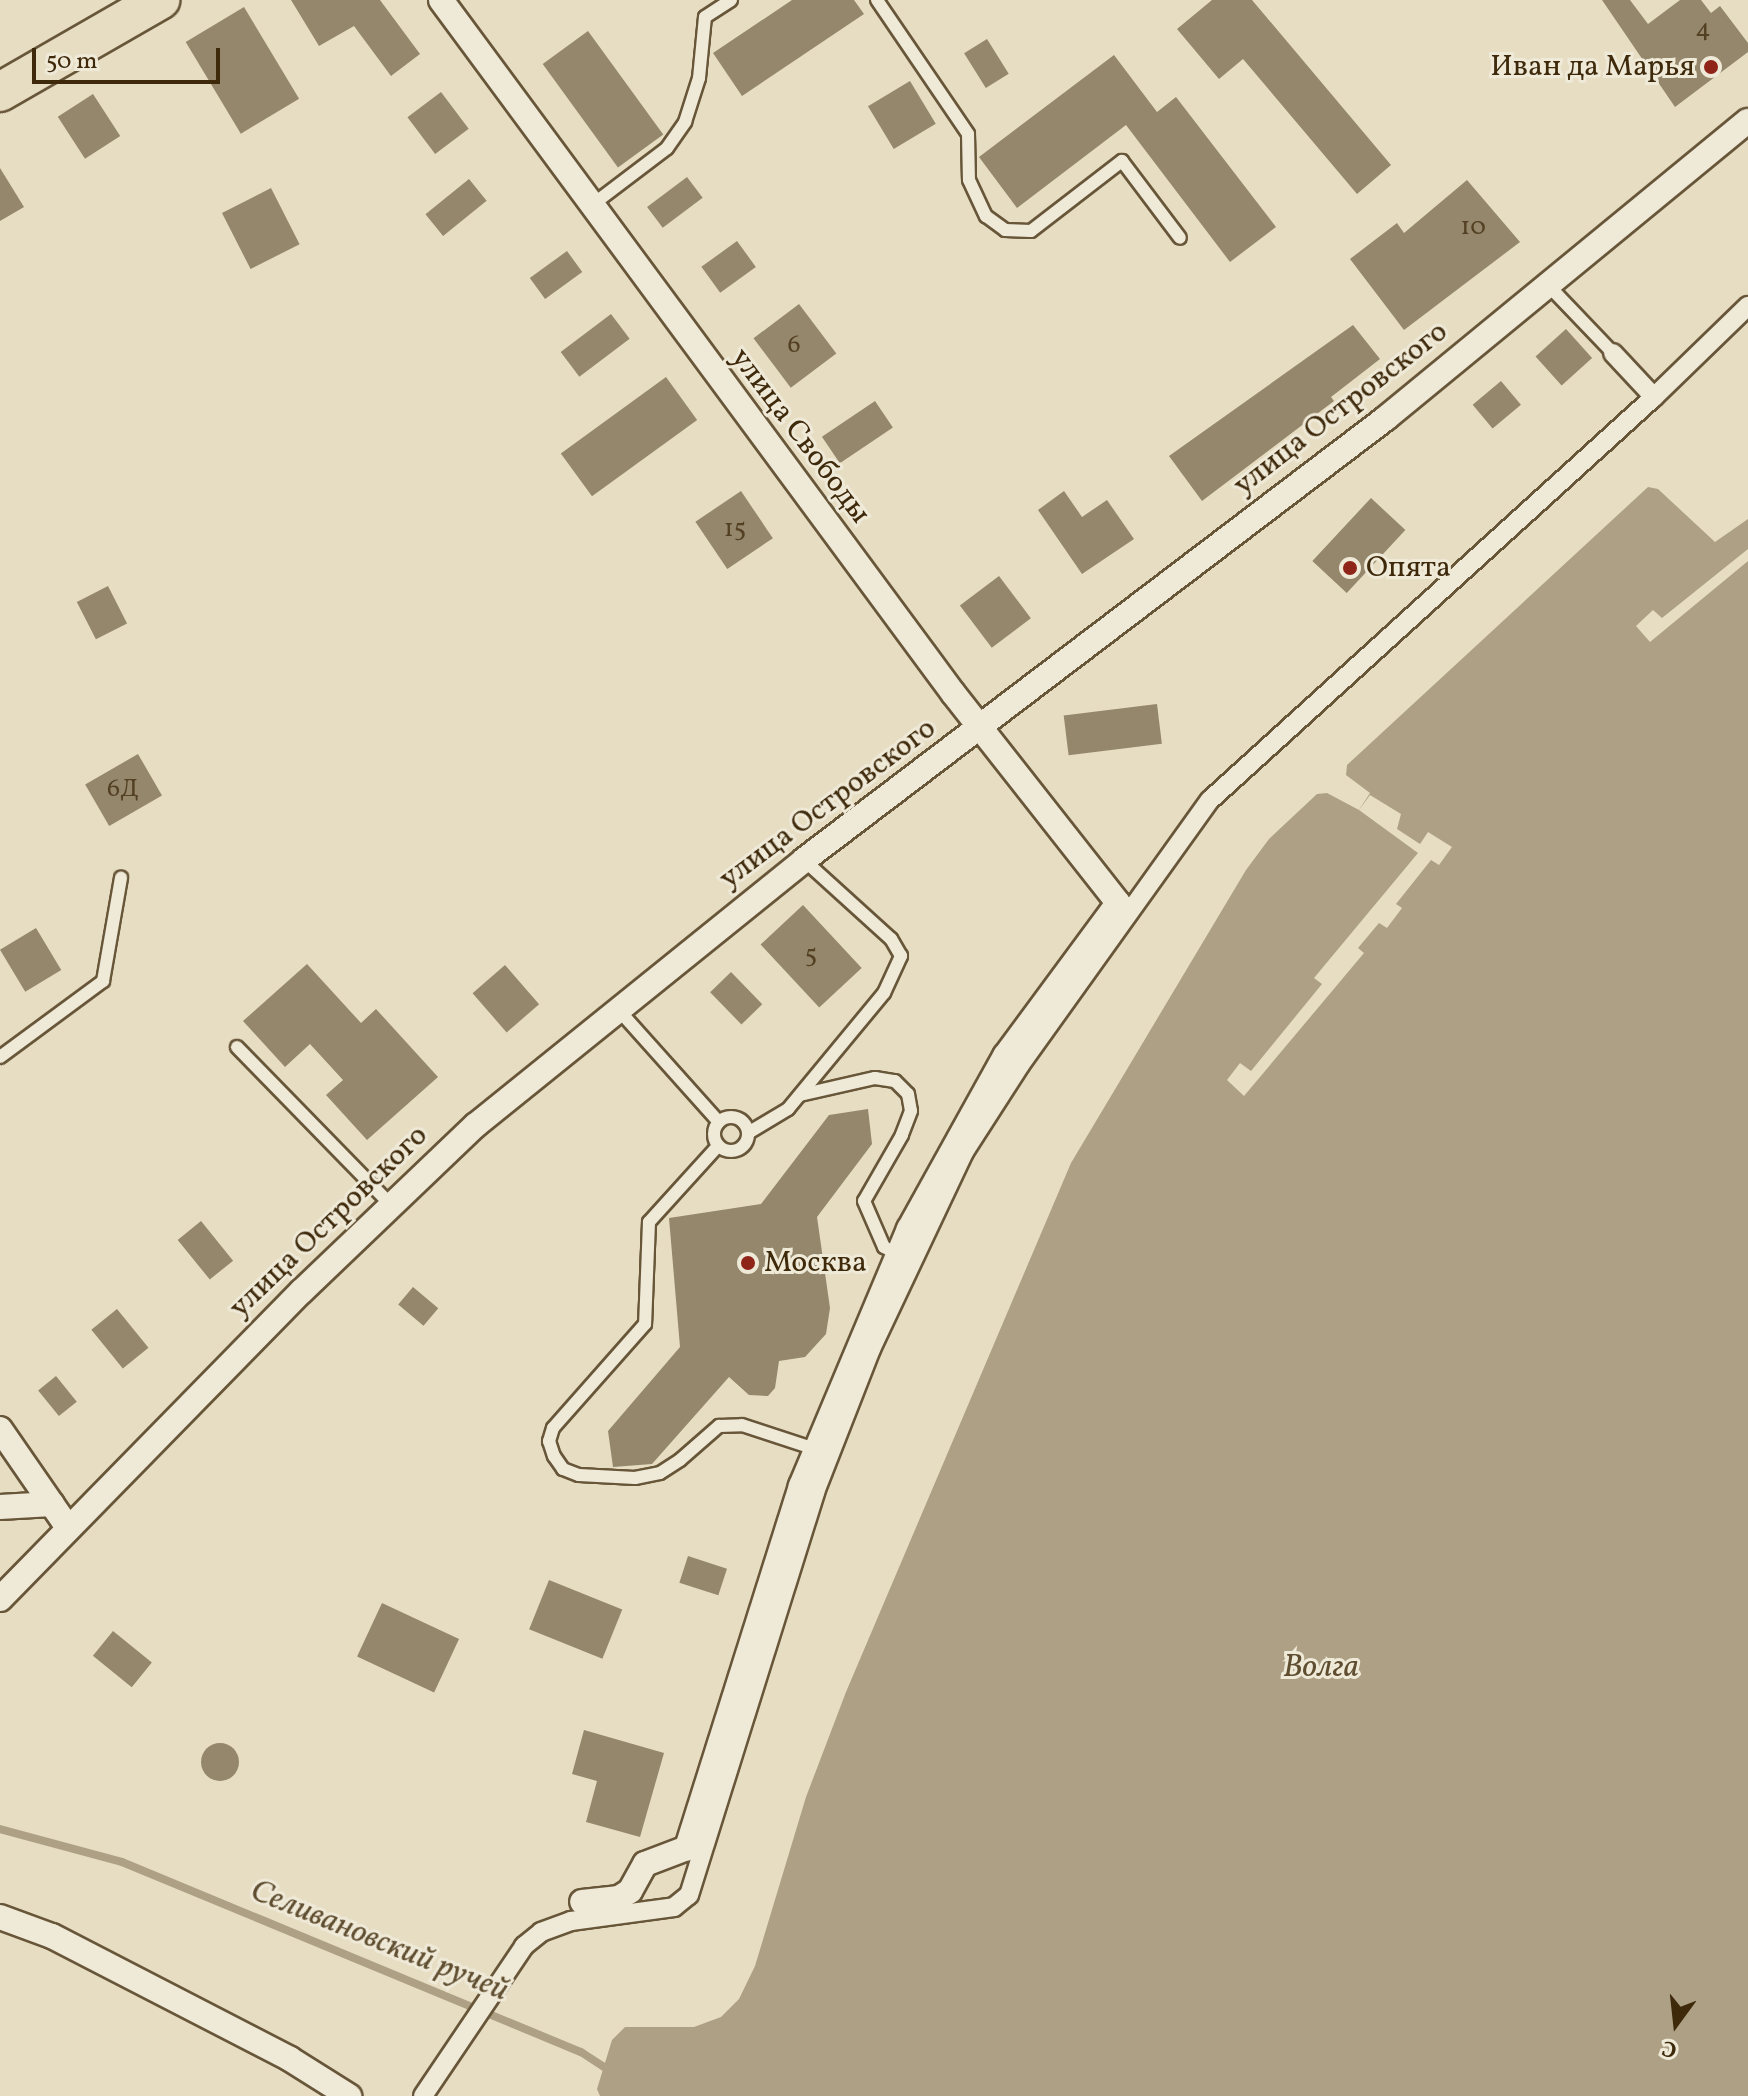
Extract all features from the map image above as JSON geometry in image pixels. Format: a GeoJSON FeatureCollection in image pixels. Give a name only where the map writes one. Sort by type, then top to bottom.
{"type":"FeatureCollection","features":[{"type":"Feature","properties":{"kind":"main road"},"geometry":{"type":"LineString","coordinates":[[0,92],[160,0]]}},
{"type":"Feature","properties":{"kind":"street","name":"улица Свободы"},"geometry":{"type":"LineString","coordinates":[[441,0],[589,207],[981,729],[1118,903],[1005,1056],[952,1146],[897,1254]]}},
{"type":"Feature","properties":{"kind":"street","name":"улица Островского"},"geometry":{"type":"LineString","coordinates":[[0,1599],[67,1526],[476,1125],[616,1007],[804,860],[981,729],[1386,418],[1748,121]]}},
{"type":"Feature","properties":{"kind":"street"},"geometry":{"type":"LineString","coordinates":[[423,2096],[511,1966],[541,1932],[571,1921],[674,1907],[689,1895],[815,1492],[871,1349],[964,1152],[1210,800],[1654,397],[1748,306]]}},
{"type":"Feature","properties":{"kind":"street"},"geometry":{"type":"LineString","coordinates":[[1613,353],[1654,397]]}},
{"type":"Feature","properties":{"kind":"street"},"geometry":{"type":"LineString","coordinates":[[582,1902],[619,1898],[630,1891],[645,1864],[687,1848],[815,1449],[897,1254]]}},
{"type":"Feature","properties":{"kind":"street"},"geometry":{"type":"LineString","coordinates":[[0,1429],[67,1526]]}},
{"type":"Feature","properties":{"kind":"street"},"geometry":{"type":"LineString","coordinates":[[0,1507],[52,1504]]}},
{"type":"Feature","properties":{"kind":"street"},"geometry":{"type":"LineString","coordinates":[[0,1917],[52,1936],[290,2059],[349,2096]]}},
{"type":"Feature","properties":{"kind":"lane"},"geometry":{"type":"LineString","coordinates":[[589,207],[667,148],[685,122],[699,78],[705,17],[731,0]]}},
{"type":"Feature","properties":{"kind":"lane"},"geometry":{"type":"LineString","coordinates":[[877,0],[968,134],[969,180],[986,216],[1005,230],[1031,231],[1122,161],[1180,238]]}},
{"type":"Feature","properties":{"kind":"lane"},"geometry":{"type":"LineString","coordinates":[[1547,284],[1613,353]]}},
{"type":"Feature","properties":{"kind":"lane"},"geometry":{"type":"LineString","coordinates":[[718,1146],[738,1150],[748,1133],[774,1122],[884,993],[901,956],[891,939],[804,860]]}},
{"type":"Feature","properties":{"kind":"lane"},"geometry":{"type":"LineString","coordinates":[[0,1057],[103,981],[121,878]]}},
{"type":"Feature","properties":{"kind":"lane"},"geometry":{"type":"LineString","coordinates":[[616,1007],[718,1121]]}},
{"type":"Feature","properties":{"kind":"lane"},"geometry":{"type":"LineString","coordinates":[[237,1047],[391,1205]]}},
{"type":"Feature","properties":{"kind":"lane"},"geometry":{"type":"LineString","coordinates":[[800,1095],[875,1078],[895,1081],[908,1094],[911,1111],[902,1135],[864,1201],[884,1247],[897,1254]]}},
{"type":"Feature","properties":{"kind":"lane"},"geometry":{"type":"LineString","coordinates":[[718,1121],[740,1118],[748,1133]]}},
{"type":"Feature","properties":{"kind":"lane"},"geometry":{"type":"LineString","coordinates":[[718,1121],[713,1133],[718,1146]]}},
{"type":"Feature","properties":{"kind":"lane"},"geometry":{"type":"LineString","coordinates":[[718,1146],[649,1222],[645,1324],[553,1428],[549,1441],[563,1469],[579,1475],[635,1478],[660,1473],[719,1426],[742,1425],[815,1449]]}},
{"type":"Feature","properties":{"kind":"water","name":"Волга"},"geometry":{"type":"Polygon","coordinates":[[[1648,487],[1658,489],[1715,542],[1748,519],[1748,2096],[600,2096],[597,2089],[612,2040],[625,2027],[694,2027],[721,2017],[739,1999],[755,1966],[806,1797],[846,1692],[1071,1163],[1246,870],[1269,839],[1317,794],[1327,793],[1359,810],[1370,793],[1346,775],[1347,765],[1648,487]]]}},
{"type":"Feature","properties":{"kind":"pier"},"geometry":{"type":"Polygon","coordinates":[[[1748,549],[1748,561],[1650,642],[1636,626],[1653,610],[1662,618],[1748,549]]]}},
{"type":"Feature","properties":{"kind":"pier"},"geometry":{"type":"Polygon","coordinates":[[[1370,795],[1401,814],[1397,829],[1420,844],[1428,832],[1452,847],[1439,865],[1431,860],[1396,904],[1402,908],[1387,928],[1379,923],[1358,948],[1364,953],[1244,1096],[1227,1080],[1240,1063],[1251,1071],[1322,984],[1314,978],[1418,853],[1359,810],[1370,795]]]}},
{"type":"Feature","properties":{"kind":"building"},"geometry":{"type":"Polygon","coordinates":[[[291,0],[380,0],[420,54],[391,76],[354,26],[319,46],[291,0]]]}},
{"type":"Feature","properties":{"kind":"building"},"geometry":{"type":"Polygon","coordinates":[[[792,0],[854,0],[864,14],[742,96],[713,53],[792,0]]]}},
{"type":"Feature","properties":{"kind":"building"},"geometry":{"type":"Polygon","coordinates":[[[1212,0],[1252,0],[1391,165],[1357,194],[1243,59],[1219,79],[1177,29],[1212,0]]]}},
{"type":"Feature","properties":{"kind":"building"},"geometry":{"type":"Polygon","coordinates":[[[1602,0],[1630,0],[1648,24],[1680,0],[1701,0],[1711,13],[1720,6],[1748,43],[1748,52],[1675,107],[1602,0]]]}},
{"type":"Feature","properties":{"kind":"building"},"geometry":{"type":"Polygon","coordinates":[[[244,7],[299,99],[241,134],[186,42],[244,7]]]}},
{"type":"Feature","properties":{"kind":"building"},"geometry":{"type":"Polygon","coordinates":[[[588,31],[663,135],[618,167],[543,64],[588,31]]]}},
{"type":"Feature","properties":{"kind":"building"},"geometry":{"type":"Polygon","coordinates":[[[987,39],[1009,74],[986,88],[964,53],[987,39]]]}},
{"type":"Feature","properties":{"kind":"building"},"geometry":{"type":"Polygon","coordinates":[[[1114,55],[1157,112],[1176,97],[1276,227],[1230,262],[1126,125],[1017,208],[979,157],[1114,55]]]}},
{"type":"Feature","properties":{"kind":"building"},"geometry":{"type":"Polygon","coordinates":[[[910,81],[936,124],[894,149],[868,106],[910,81]]]}},
{"type":"Feature","properties":{"kind":"building"},"geometry":{"type":"Polygon","coordinates":[[[441,92],[469,129],[435,154],[407,117],[441,92]]]}},
{"type":"Feature","properties":{"kind":"building"},"geometry":{"type":"Polygon","coordinates":[[[93,94],[120,136],[85,159],[58,117],[93,94]]]}},
{"type":"Feature","properties":{"kind":"building"},"geometry":{"type":"Polygon","coordinates":[[[0,168],[24,207],[0,221],[0,168]]]}},
{"type":"Feature","properties":{"kind":"building"},"geometry":{"type":"Polygon","coordinates":[[[687,177],[703,198],[663,228],[647,207],[687,177]]]}},
{"type":"Feature","properties":{"kind":"building"},"geometry":{"type":"Polygon","coordinates":[[[469,179],[487,201],[443,236],[425,214],[469,179]]]}},
{"type":"Feature","properties":{"kind":"building"},"geometry":{"type":"Polygon","coordinates":[[[1467,180],[1520,242],[1404,330],[1350,259],[1397,223],[1404,233],[1467,180]]]}},
{"type":"Feature","properties":{"kind":"building"},"geometry":{"type":"Polygon","coordinates":[[[271,188],[300,244],[251,269],[222,213],[271,188]]]}},
{"type":"Feature","properties":{"kind":"building"},"geometry":{"type":"Polygon","coordinates":[[[737,241],[756,267],[720,293],[701,267],[737,241]]]}},
{"type":"Feature","properties":{"kind":"building"},"geometry":{"type":"Polygon","coordinates":[[[567,251],[582,272],[545,299],[530,278],[567,251]]]}},
{"type":"Feature","properties":{"kind":"building"},"geometry":{"type":"Polygon","coordinates":[[[799,304],[836,354],[791,388],[753,338],[799,304]]]}},
{"type":"Feature","properties":{"kind":"building"},"geometry":{"type":"Polygon","coordinates":[[[611,314],[630,339],[579,377],[561,352],[611,314]]]}},
{"type":"Feature","properties":{"kind":"building"},"geometry":{"type":"Polygon","coordinates":[[[1353,325],[1380,359],[1331,397],[1334,401],[1202,501],[1169,456],[1353,325]]]}},
{"type":"Feature","properties":{"kind":"building"},"geometry":{"type":"Polygon","coordinates":[[[1566,329],[1592,358],[1562,385],[1536,356],[1566,329]]]}},
{"type":"Feature","properties":{"kind":"building"},"geometry":{"type":"Polygon","coordinates":[[[666,377],[697,420],[592,496],[561,453],[666,377]]]}},
{"type":"Feature","properties":{"kind":"building"},"geometry":{"type":"Polygon","coordinates":[[[1501,381],[1521,405],[1493,429],[1473,405],[1501,381]]]}},
{"type":"Feature","properties":{"kind":"building"},"geometry":{"type":"Polygon","coordinates":[[[875,401],[893,428],[840,463],[822,437],[875,401]]]}},
{"type":"Feature","properties":{"kind":"building"},"geometry":{"type":"Polygon","coordinates":[[[741,491],[773,538],[727,569],[695,522],[741,491]]]}},
{"type":"Feature","properties":{"kind":"building"},"geometry":{"type":"Polygon","coordinates":[[[1064,491],[1082,517],[1107,500],[1134,539],[1082,574],[1038,510],[1064,491]]]}},
{"type":"Feature","properties":{"kind":"building"},"geometry":{"type":"Polygon","coordinates":[[[1371,498],[1405,530],[1347,593],[1312,561],[1371,498]]]}},
{"type":"Feature","properties":{"kind":"building"},"geometry":{"type":"Polygon","coordinates":[[[999,576],[1031,618],[992,648],[960,605],[999,576]]]}},
{"type":"Feature","properties":{"kind":"building"},"geometry":{"type":"Polygon","coordinates":[[[108,586],[127,623],[96,639],[77,602],[108,586]]]}},
{"type":"Feature","properties":{"kind":"building"},"geometry":{"type":"Polygon","coordinates":[[[1157,704],[1162,744],[1069,755],[1064,715],[1157,704]]]}},
{"type":"Feature","properties":{"kind":"building"},"geometry":{"type":"Polygon","coordinates":[[[138,754],[162,796],[109,826],[85,784],[138,754]]]}},
{"type":"Feature","properties":{"kind":"building"},"geometry":{"type":"Polygon","coordinates":[[[803,905],[862,968],[819,1007],[761,945],[803,905]]]}},
{"type":"Feature","properties":{"kind":"building"},"geometry":{"type":"Polygon","coordinates":[[[36,928],[61,970],[25,992],[0,950],[36,928]]]}},
{"type":"Feature","properties":{"kind":"building"},"geometry":{"type":"Polygon","coordinates":[[[307,964],[361,1023],[376,1009],[438,1077],[367,1140],[326,1095],[343,1080],[310,1044],[285,1067],[243,1021],[307,964]]]}},
{"type":"Feature","properties":{"kind":"building"},"geometry":{"type":"Polygon","coordinates":[[[505,965],[539,1004],[507,1032],[473,993],[505,965]]]}},
{"type":"Feature","properties":{"kind":"building"},"geometry":{"type":"Polygon","coordinates":[[[731,972],[762,1004],[741,1025],[710,992],[731,972]]]}},
{"type":"Feature","properties":{"kind":"building","name":"Москва"},"geometry":{"type":"Polygon","coordinates":[[[868,1109],[872,1144],[817,1217],[830,1308],[826,1334],[805,1357],[779,1361],[775,1388],[768,1396],[749,1395],[729,1377],[652,1464],[613,1467],[608,1431],[680,1347],[669,1218],[761,1204],[829,1115],[868,1109]]]}},
{"type":"Feature","properties":{"kind":"building"},"geometry":{"type":"Polygon","coordinates":[[[201,1221],[233,1261],[210,1280],[178,1240],[201,1221]]]}},
{"type":"Feature","properties":{"kind":"building"},"geometry":{"type":"Polygon","coordinates":[[[413,1287],[438,1308],[423,1326],[398,1305],[413,1287]]]}},
{"type":"Feature","properties":{"kind":"building"},"geometry":{"type":"Polygon","coordinates":[[[117,1309],[148,1348],[123,1369],[91,1330],[117,1309]]]}},
{"type":"Feature","properties":{"kind":"building"},"geometry":{"type":"Polygon","coordinates":[[[56,1376],[77,1402],[59,1416],[38,1390],[56,1376]]]}},
{"type":"Feature","properties":{"kind":"building"},"geometry":{"type":"Polygon","coordinates":[[[688,1556],[727,1569],[718,1595],[679,1583],[688,1556]]]}},
{"type":"Feature","properties":{"kind":"building"},"geometry":{"type":"Polygon","coordinates":[[[549,1580],[622,1610],[602,1659],[529,1629],[549,1580]]]}},
{"type":"Feature","properties":{"kind":"building"},"geometry":{"type":"Polygon","coordinates":[[[382,1603],[459,1639],[434,1692],[357,1656],[382,1603]]]}},
{"type":"Feature","properties":{"kind":"building"},"geometry":{"type":"Polygon","coordinates":[[[113,1631],[152,1662],[132,1687],[93,1656],[113,1631]]]}},
{"type":"Feature","properties":{"kind":"building"},"geometry":{"type":"Polygon","coordinates":[[[584,1730],[664,1753],[640,1837],[586,1822],[597,1781],[572,1774],[584,1730]]]}},
{"type":"Feature","properties":{"kind":"building"},"geometry":{"type":"Polygon","coordinates":[[[220,1743],[233,1749],[239,1762],[233,1775],[220,1781],[207,1775],[201,1762],[207,1749],[220,1743]]]}},
{"type":"Feature","properties":{"kind":"waterway","name":"Селивановский ручей"},"geometry":{"type":"LineString","coordinates":[[0,1829],[122,1862],[581,2052],[610,2071]]}},
{"type":"Feature","properties":{"kind":"place","name":"Иван да Марья"},"geometry":{"type":"Point","coordinates":[1711,67]}},
{"type":"Feature","properties":{"kind":"place","name":"Опята"},"geometry":{"type":"Point","coordinates":[1350,568]}},
{"type":"Feature","properties":{"kind":"place","name":"Москва"},"geometry":{"type":"Point","coordinates":[748,1263]}}]}
